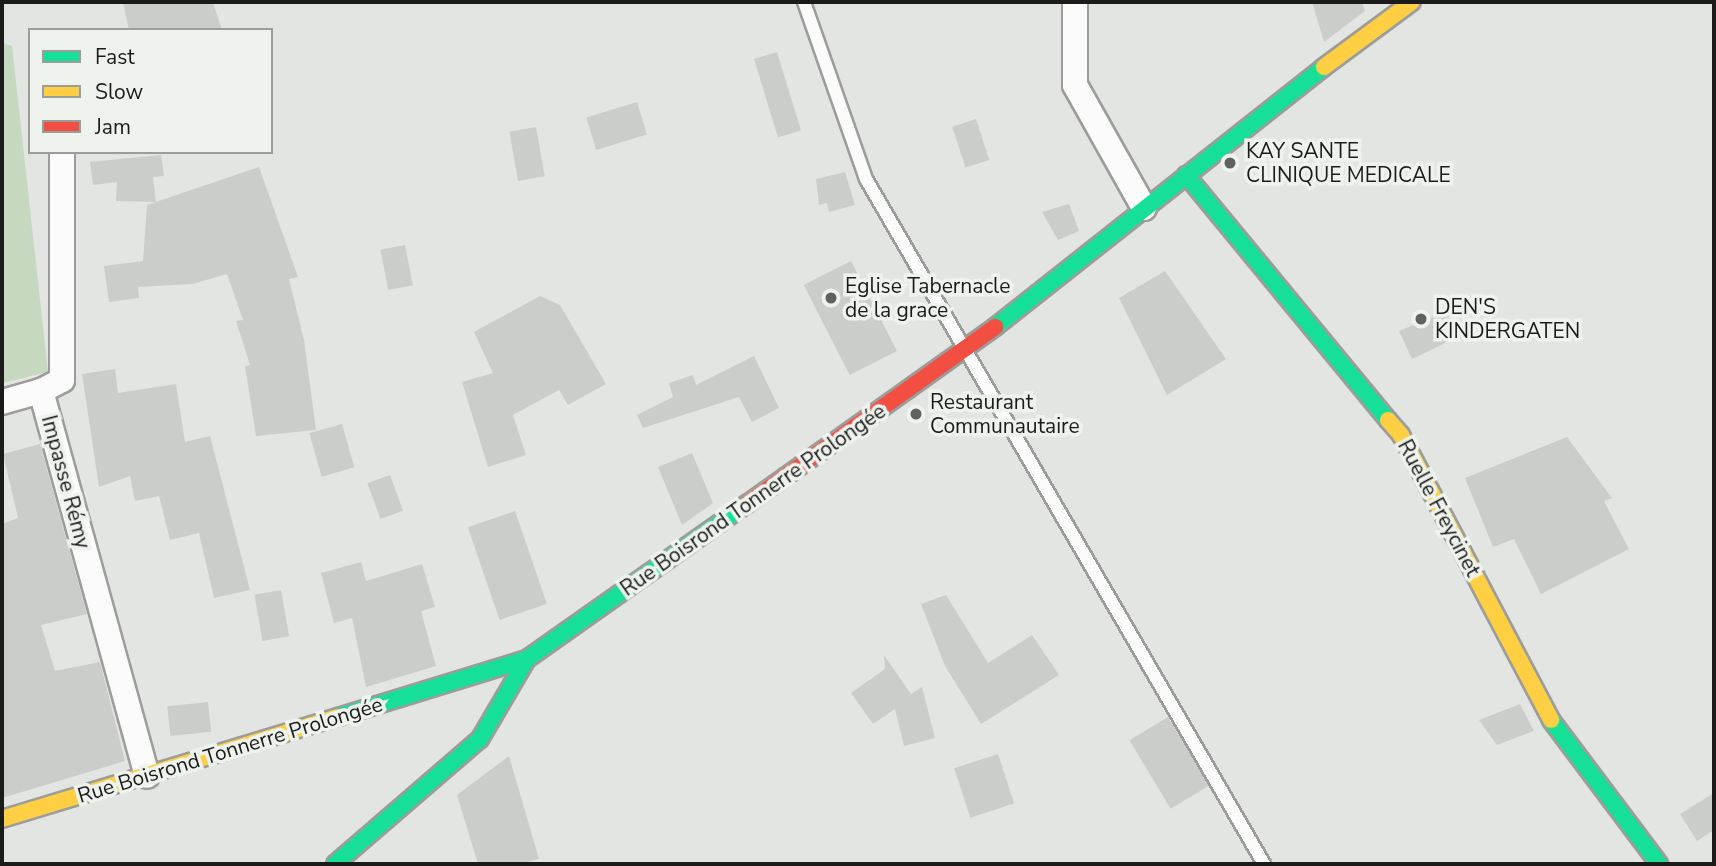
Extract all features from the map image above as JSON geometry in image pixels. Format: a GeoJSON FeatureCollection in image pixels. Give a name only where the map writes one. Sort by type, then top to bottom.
{"type":"FeatureCollection","features":[{"type":"Feature","properties":{"kind":"street"},"geometry":{"type":"LineString","coordinates":[[1075,2],[1075,85],[1144,208]]}},
{"type":"Feature","properties":{"kind":"street","name":"Rue Boisrond Tonnerre Prolongée"},"geometry":{"type":"LineString","coordinates":[[2,819],[527,660],[967,350],[1186,175],[1412,2]]}},
{"type":"Feature","properties":{"kind":"street","name":"Impasse Rémy"},"geometry":{"type":"LineString","coordinates":[[62,154],[62,380],[41,391],[147,776]]}},
{"type":"Feature","properties":{"kind":"street","name":"Ruelle Freycinet"},"geometry":{"type":"LineString","coordinates":[[1186,175],[1401,435],[1553,723],[1659,864]]}},
{"type":"Feature","properties":{"kind":"street"},"geometry":{"type":"LineString","coordinates":[[2,402],[41,391]]}},
{"type":"Feature","properties":{"kind":"street"},"geometry":{"type":"LineString","coordinates":[[335,864],[480,738],[527,660]]}},
{"type":"Feature","properties":{"kind":"lane"},"geometry":{"type":"LineString","coordinates":[[804,2],[866,179],[1264,864]]}},
{"type":"Feature","properties":{"kind":"green space"},"geometry":{"type":"Polygon","coordinates":[[[2,43],[12,46],[48,372],[2,383],[2,43]]]}},
{"type":"Feature","properties":{"kind":"building"},"geometry":{"type":"Polygon","coordinates":[[[123,2],[213,2],[221,28],[129,28],[123,2]]]}},
{"type":"Feature","properties":{"kind":"building"},"geometry":{"type":"Polygon","coordinates":[[[1312,2],[1362,2],[1365,11],[1324,42],[1312,2]]]}},
{"type":"Feature","properties":{"kind":"building"},"geometry":{"type":"Polygon","coordinates":[[[777,52],[801,130],[778,137],[754,59],[777,52]]]}},
{"type":"Feature","properties":{"kind":"building"},"geometry":{"type":"Polygon","coordinates":[[[637,102],[647,135],[596,150],[586,117],[637,102]]]}},
{"type":"Feature","properties":{"kind":"building"},"geometry":{"type":"Polygon","coordinates":[[[976,119],[989,160],[966,168],[952,127],[976,119]]]}},
{"type":"Feature","properties":{"kind":"building"},"geometry":{"type":"Polygon","coordinates":[[[536,127],[545,176],[518,181],[509,132],[536,127]]]}},
{"type":"Feature","properties":{"kind":"building"},"geometry":{"type":"Polygon","coordinates":[[[161,155],[164,176],[153,177],[156,202],[116,201],[117,182],[93,185],[90,162],[161,155]]]}},
{"type":"Feature","properties":{"kind":"building"},"geometry":{"type":"Polygon","coordinates":[[[259,167],[298,277],[289,279],[304,340],[316,430],[256,436],[245,366],[250,365],[236,321],[243,320],[227,274],[192,284],[138,287],[139,298],[109,302],[104,266],[143,261],[147,205],[259,167]]]}},
{"type":"Feature","properties":{"kind":"building"},"geometry":{"type":"Polygon","coordinates":[[[845,172],[855,205],[829,212],[827,203],[819,205],[816,179],[845,172]]]}},
{"type":"Feature","properties":{"kind":"building"},"geometry":{"type":"Polygon","coordinates":[[[1069,204],[1079,231],[1058,240],[1042,212],[1069,204]]]}},
{"type":"Feature","properties":{"kind":"building"},"geometry":{"type":"Polygon","coordinates":[[[405,245],[413,285],[388,290],[380,250],[405,245]]]}},
{"type":"Feature","properties":{"kind":"building"},"geometry":{"type":"Polygon","coordinates":[[[851,261],[897,351],[850,375],[804,285],[851,261]]]}},
{"type":"Feature","properties":{"kind":"building"},"geometry":{"type":"Polygon","coordinates":[[[1165,271],[1226,359],[1167,395],[1119,298],[1165,271]]]}},
{"type":"Feature","properties":{"kind":"building"},"geometry":{"type":"Polygon","coordinates":[[[540,296],[560,305],[606,384],[568,405],[559,390],[513,415],[526,455],[488,467],[462,382],[493,373],[474,332],[540,296]]]}},
{"type":"Feature","properties":{"kind":"building"},"geometry":{"type":"Polygon","coordinates":[[[1447,311],[1462,335],[1412,359],[1399,331],[1447,311]]]}},
{"type":"Feature","properties":{"kind":"building"},"geometry":{"type":"Polygon","coordinates":[[[754,356],[779,408],[752,422],[739,397],[643,428],[637,415],[673,397],[669,383],[693,375],[696,385],[754,356]]]}},
{"type":"Feature","properties":{"kind":"building"},"geometry":{"type":"Polygon","coordinates":[[[115,369],[118,393],[176,384],[185,442],[210,436],[250,590],[214,598],[199,533],[170,540],[159,496],[135,501],[130,476],[99,487],[82,374],[115,369]]]}},
{"type":"Feature","properties":{"kind":"building"},"geometry":{"type":"Polygon","coordinates":[[[342,424],[354,467],[322,477],[309,433],[342,424]]]}},
{"type":"Feature","properties":{"kind":"building"},"geometry":{"type":"Polygon","coordinates":[[[1567,437],[1612,498],[1604,501],[1629,549],[1541,594],[1514,539],[1493,547],[1465,478],[1567,437]]]}},
{"type":"Feature","properties":{"kind":"building"},"geometry":{"type":"Polygon","coordinates":[[[40,444],[87,614],[41,625],[55,671],[100,662],[125,761],[2,798],[2,524],[18,518],[3,454],[40,444]]]}},
{"type":"Feature","properties":{"kind":"building"},"geometry":{"type":"Polygon","coordinates":[[[692,453],[713,503],[682,525],[658,467],[692,453]]]}},
{"type":"Feature","properties":{"kind":"building"},"geometry":{"type":"Polygon","coordinates":[[[390,475],[403,511],[380,519],[367,483],[390,475]]]}},
{"type":"Feature","properties":{"kind":"building"},"geometry":{"type":"Polygon","coordinates":[[[515,511],[547,604],[500,620],[468,527],[515,511]]]}},
{"type":"Feature","properties":{"kind":"building"},"geometry":{"type":"Polygon","coordinates":[[[361,562],[366,581],[422,564],[435,607],[421,611],[436,666],[366,687],[352,618],[334,623],[321,573],[361,562]]]}},
{"type":"Feature","properties":{"kind":"building"},"geometry":{"type":"Polygon","coordinates":[[[281,590],[289,636],[263,641],[254,595],[281,590]]]}},
{"type":"Feature","properties":{"kind":"building"},"geometry":{"type":"Polygon","coordinates":[[[946,595],[988,663],[1032,635],[1059,675],[981,724],[945,666],[921,604],[946,595]]]}},
{"type":"Feature","properties":{"kind":"building"},"geometry":{"type":"Polygon","coordinates":[[[884,655],[911,694],[922,687],[935,738],[904,746],[895,709],[873,724],[851,693],[885,669],[884,655]]]}},
{"type":"Feature","properties":{"kind":"building"},"geometry":{"type":"Polygon","coordinates":[[[208,702],[211,732],[170,736],[167,706],[208,702]]]}},
{"type":"Feature","properties":{"kind":"building"},"geometry":{"type":"Polygon","coordinates":[[[1520,704],[1534,731],[1497,745],[1479,720],[1520,704]]]}},
{"type":"Feature","properties":{"kind":"building"},"geometry":{"type":"Polygon","coordinates":[[[1168,717],[1209,786],[1171,809],[1129,740],[1168,717]]]}},
{"type":"Feature","properties":{"kind":"building"},"geometry":{"type":"Polygon","coordinates":[[[998,754],[1014,803],[970,818],[954,768],[998,754]]]}},
{"type":"Feature","properties":{"kind":"building"},"geometry":{"type":"Polygon","coordinates":[[[509,756],[539,859],[520,864],[478,864],[457,795],[509,756]]]}},
{"type":"Feature","properties":{"kind":"building"},"geometry":{"type":"Polygon","coordinates":[[[1714,793],[1714,830],[1697,841],[1680,814],[1714,793]]]}},
{"type":"Feature","properties":{"kind":"traffic: fast"},"geometry":{"type":"LineString","coordinates":[[995,327],[1324,67]]}},
{"type":"Feature","properties":{"kind":"traffic: fast"},"geometry":{"type":"LineString","coordinates":[[1186,175],[1388,420]]}},
{"type":"Feature","properties":{"kind":"traffic: fast"},"geometry":{"type":"LineString","coordinates":[[338,717],[527,659],[747,504]]}},
{"type":"Feature","properties":{"kind":"traffic: fast"},"geometry":{"type":"LineString","coordinates":[[335,864],[480,739],[527,659]]}},
{"type":"Feature","properties":{"kind":"traffic: fast"},"geometry":{"type":"LineString","coordinates":[[1551,720],[1659,864]]}},
{"type":"Feature","properties":{"kind":"traffic: slow"},"geometry":{"type":"LineString","coordinates":[[1324,67],[1412,2]]}},
{"type":"Feature","properties":{"kind":"traffic: slow"},"geometry":{"type":"LineString","coordinates":[[1388,420],[1401,435],[1551,720]]}},
{"type":"Feature","properties":{"kind":"traffic: slow"},"geometry":{"type":"LineString","coordinates":[[2,819],[338,717]]}},
{"type":"Feature","properties":{"kind":"traffic: jam"},"geometry":{"type":"LineString","coordinates":[[747,504],[995,327]]}},
{"type":"Feature","properties":{"kind":"place","name":"KAY SANTE CLINIQUE MEDICALE"},"geometry":{"type":"Point","coordinates":[1230,163]}},
{"type":"Feature","properties":{"kind":"place","name":"Eglise Tabernacle de la grace"},"geometry":{"type":"Point","coordinates":[831,298]}},
{"type":"Feature","properties":{"kind":"place","name":"DEN'S KINDERGATEN"},"geometry":{"type":"Point","coordinates":[1421,319]}},
{"type":"Feature","properties":{"kind":"place","name":"Restaurant Communautaire"},"geometry":{"type":"Point","coordinates":[916,414]}}]}
